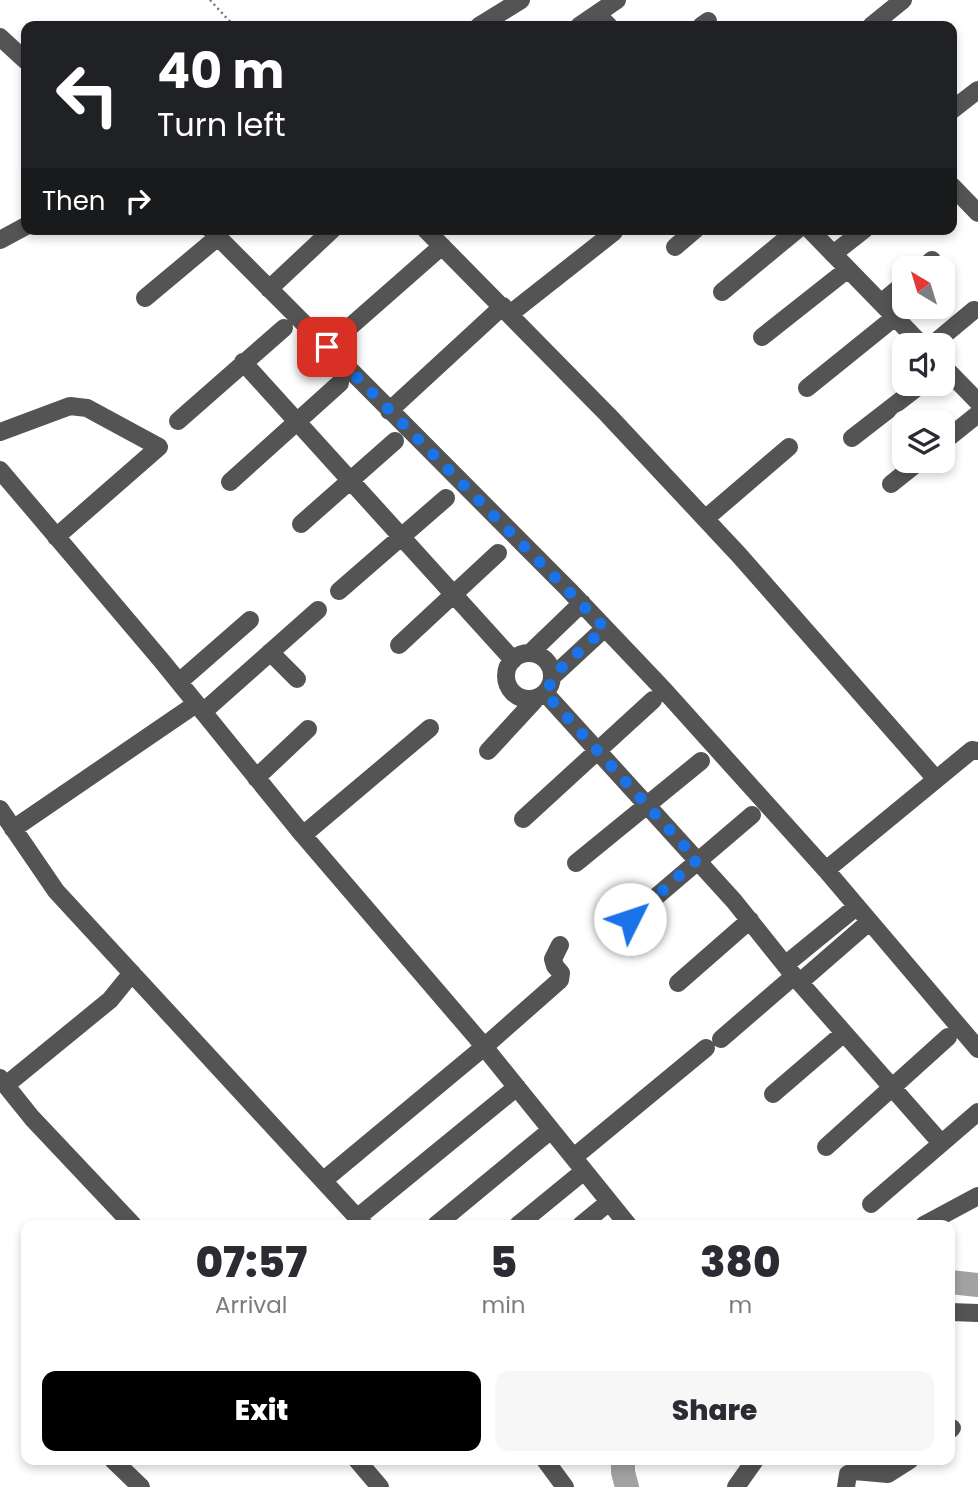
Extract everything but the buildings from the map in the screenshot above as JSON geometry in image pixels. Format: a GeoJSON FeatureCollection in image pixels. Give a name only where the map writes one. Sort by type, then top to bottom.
{"type":"FeatureCollection","features":[{"type":"Feature","properties":{"kind":"street"},"geometry":{"type":"LineString","coordinates":[[487,21],[521,0]]}},
{"type":"Feature","properties":{"kind":"street"},"geometry":{"type":"LineString","coordinates":[[603,20],[617,0]]}},
{"type":"Feature","properties":{"kind":"street"},"geometry":{"type":"LineString","coordinates":[[877,21],[903,0]]}},
{"type":"Feature","properties":{"kind":"street"},"geometry":{"type":"LineString","coordinates":[[0,37],[21,56]]}},
{"type":"Feature","properties":{"kind":"street"},"geometry":{"type":"LineString","coordinates":[[957,106],[978,90]]}},
{"type":"Feature","properties":{"kind":"street"},"geometry":{"type":"LineString","coordinates":[[957,191],[978,213]]}},
{"type":"Feature","properties":{"kind":"street"},"geometry":{"type":"LineString","coordinates":[[0,240],[21,229]]}},
{"type":"Feature","properties":{"kind":"street"},"geometry":{"type":"LineString","coordinates":[[145,298],[212,235]]}},
{"type":"Feature","properties":{"kind":"street"},"geometry":{"type":"LineString","coordinates":[[216,235],[582,603],[826,870],[978,1049]]}},
{"type":"Feature","properties":{"kind":"street"},"geometry":{"type":"LineString","coordinates":[[269,289],[327,235]]}},
{"type":"Feature","properties":{"kind":"street"},"geometry":{"type":"LineString","coordinates":[[431,235],[507,310],[705,519],[850,679],[935,778]]}},
{"type":"Feature","properties":{"kind":"street"},"geometry":{"type":"LineString","coordinates":[[389,411],[507,310],[610,235]]}},
{"type":"Feature","properties":{"kind":"street"},"geometry":{"type":"LineString","coordinates":[[675,247],[689,235]]}},
{"type":"Feature","properties":{"kind":"street"},"geometry":{"type":"LineString","coordinates":[[722,292],[791,235]]}},
{"type":"Feature","properties":{"kind":"street"},"geometry":{"type":"LineString","coordinates":[[815,235],[892,314]]}},
{"type":"Feature","properties":{"kind":"street"},"geometry":{"type":"LineString","coordinates":[[833,254],[857,235]]}},
{"type":"Feature","properties":{"kind":"street"},"geometry":{"type":"LineString","coordinates":[[327,347],[442,246]]}},
{"type":"Feature","properties":{"kind":"street"},"geometry":{"type":"LineString","coordinates":[[762,337],[848,269]]}},
{"type":"Feature","properties":{"kind":"street"},"geometry":{"type":"LineString","coordinates":[[881,303],[892,294]]}},
{"type":"Feature","properties":{"kind":"street"},"geometry":{"type":"LineString","coordinates":[[946,333],[974,310]]}},
{"type":"Feature","properties":{"kind":"street"},"geometry":{"type":"LineString","coordinates":[[807,388],[893,319]]}},
{"type":"Feature","properties":{"kind":"street"},"geometry":{"type":"LineString","coordinates":[[897,319],[910,333]]}},
{"type":"Feature","properties":{"kind":"street"},"geometry":{"type":"LineString","coordinates":[[178,421],[284,328]]}},
{"type":"Feature","properties":{"kind":"street"},"geometry":{"type":"LineString","coordinates":[[243,362],[455,595],[522,656],[546,660],[551,668],[545,689],[528,699],[519,698],[507,685],[506,676],[522,656],[582,603]]}},
{"type":"Feature","properties":{"kind":"street"},"geometry":{"type":"LineString","coordinates":[[955,379],[978,402]]}},
{"type":"Feature","properties":{"kind":"street"},"geometry":{"type":"LineString","coordinates":[[230,482],[340,383]]}},
{"type":"Feature","properties":{"kind":"street"},"geometry":{"type":"LineString","coordinates":[[852,438],[906,396]]}},
{"type":"Feature","properties":{"kind":"street"},"geometry":{"type":"LineString","coordinates":[[0,432],[70,406],[87,408],[159,447],[57,537]]}},
{"type":"Feature","properties":{"kind":"street"},"geometry":{"type":"LineString","coordinates":[[955,433],[978,415]]}},
{"type":"Feature","properties":{"kind":"street"},"geometry":{"type":"LineString","coordinates":[[301,524],[395,441]]}},
{"type":"Feature","properties":{"kind":"street"},"geometry":{"type":"LineString","coordinates":[[705,519],[789,447]]}},
{"type":"Feature","properties":{"kind":"street"},"geometry":{"type":"LineString","coordinates":[[0,470],[303,835],[484,1047],[624,1220]]}},
{"type":"Feature","properties":{"kind":"street"},"geometry":{"type":"LineString","coordinates":[[891,484],[905,473]]}},
{"type":"Feature","properties":{"kind":"street"},"geometry":{"type":"LineString","coordinates":[[340,591],[446,498]]}},
{"type":"Feature","properties":{"kind":"street"},"geometry":{"type":"LineString","coordinates":[[399,645],[498,553]]}},
{"type":"Feature","properties":{"kind":"street"},"geometry":{"type":"LineString","coordinates":[[13,829],[199,708],[318,610]]}},
{"type":"Feature","properties":{"kind":"street"},"geometry":{"type":"LineString","coordinates":[[178,682],[250,620]]}},
{"type":"Feature","properties":{"kind":"street"},"geometry":{"type":"LineString","coordinates":[[488,751],[605,628]]}},
{"type":"Feature","properties":{"kind":"street"},"geometry":{"type":"LineString","coordinates":[[270,652],[298,679]]}},
{"type":"Feature","properties":{"kind":"street"},"geometry":{"type":"LineString","coordinates":[[545,689],[750,920],[793,974],[941,1143]]}},
{"type":"Feature","properties":{"kind":"street"},"geometry":{"type":"LineString","coordinates":[[523,819],[653,700]]}},
{"type":"Feature","properties":{"kind":"street"},"geometry":{"type":"LineString","coordinates":[[303,835],[430,728]]}},
{"type":"Feature","properties":{"kind":"street"},"geometry":{"type":"LineString","coordinates":[[256,778],[308,729]]}},
{"type":"Feature","properties":{"kind":"street"},"geometry":{"type":"LineString","coordinates":[[826,870],[935,778],[972,750],[978,751]]}},
{"type":"Feature","properties":{"kind":"street"},"geometry":{"type":"LineString","coordinates":[[576,863],[648,807],[701,761]]}},
{"type":"Feature","properties":{"kind":"street"},"geometry":{"type":"LineString","coordinates":[[0,809],[56,891],[360,1220]]}},
{"type":"Feature","properties":{"kind":"street"},"geometry":{"type":"LineString","coordinates":[[630,919],[752,815]]}},
{"type":"Feature","properties":{"kind":"street"},"geometry":{"type":"LineString","coordinates":[[523,1220],[579,1164],[793,974],[856,907]]}},
{"type":"Feature","properties":{"kind":"street"},"geometry":{"type":"LineString","coordinates":[[677,983],[750,920]]}},
{"type":"Feature","properties":{"kind":"street"},"geometry":{"type":"LineString","coordinates":[[793,974],[869,922]]}},
{"type":"Feature","properties":{"kind":"street"},"geometry":{"type":"LineString","coordinates":[[324,1180],[560,980],[561,973],[553,958],[560,945]]}},
{"type":"Feature","properties":{"kind":"street"},"geometry":{"type":"LineString","coordinates":[[128,1220],[32,1118],[3,1081],[110,999],[132,973]]}},
{"type":"Feature","properties":{"kind":"street"},"geometry":{"type":"LineString","coordinates":[[773,1094],[844,1033]]}},
{"type":"Feature","properties":{"kind":"street"},"geometry":{"type":"LineString","coordinates":[[826,1147],[948,1037]]}},
{"type":"Feature","properties":{"kind":"street"},"geometry":{"type":"LineString","coordinates":[[362,1220],[517,1087]]}},
{"type":"Feature","properties":{"kind":"street"},"geometry":{"type":"LineString","coordinates":[[871,1204],[978,1112]]}},
{"type":"Feature","properties":{"kind":"street"},"geometry":{"type":"LineString","coordinates":[[442,1220],[551,1130]]}},
{"type":"Feature","properties":{"kind":"street"},"geometry":{"type":"LineString","coordinates":[[933,1220],[978,1196]]}},
{"type":"Feature","properties":{"kind":"street"},"geometry":{"type":"LineString","coordinates":[[588,1220],[609,1202]]}},
{"type":"Feature","properties":{"kind":"street"},"geometry":{"type":"LineString","coordinates":[[955,1311],[978,1313]]}},
{"type":"Feature","properties":{"kind":"street"},"geometry":{"type":"LineString","coordinates":[[118,1465],[141,1487]]}},
{"type":"Feature","properties":{"kind":"street"},"geometry":{"type":"LineString","coordinates":[[361,1465],[380,1487]]}},
{"type":"Feature","properties":{"kind":"street"},"geometry":{"type":"LineString","coordinates":[[549,1465],[565,1487]]}},
{"type":"Feature","properties":{"kind":"street"},"geometry":{"type":"LineString","coordinates":[[736,1487],[751,1465]]}},
{"type":"Feature","properties":{"kind":"street"},"geometry":{"type":"LineString","coordinates":[[846,1487],[848,1474],[854,1471],[888,1474],[902,1465]]}},
{"type":"Feature","properties":{"kind":"path"},"geometry":{"type":"LineString","coordinates":[[210,0],[229,21]]}},
{"type":"Feature","properties":{"kind":"waterway"},"geometry":{"type":"LineString","coordinates":[[955,1283],[978,1285]]}},
{"type":"Feature","properties":{"kind":"waterway"},"geometry":{"type":"LineString","coordinates":[[623,1465],[627,1487]]}},
{"type":"Feature","properties":{"kind":"route"},"geometry":{"type":"LineString","coordinates":[[327,347],[605,628],[552,677],[545,693],[697,860],[630,919]]}}]}
